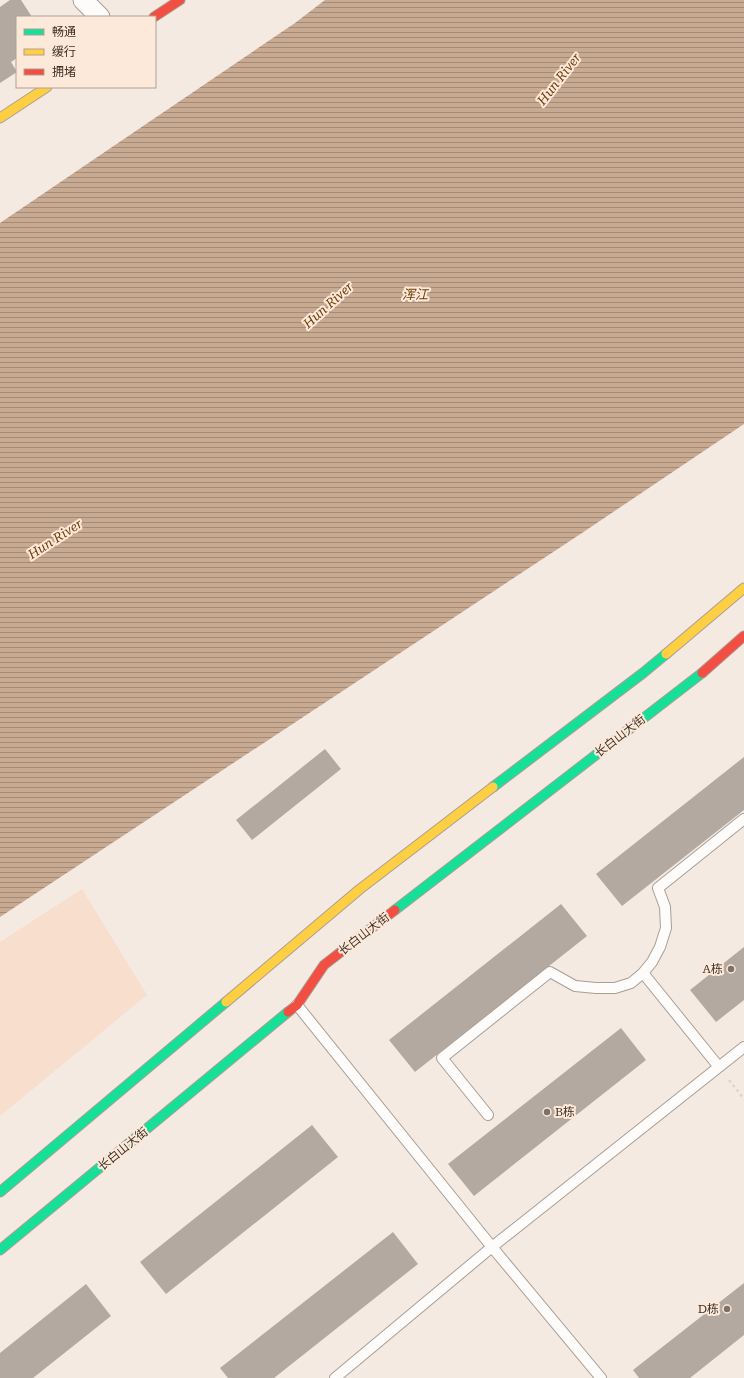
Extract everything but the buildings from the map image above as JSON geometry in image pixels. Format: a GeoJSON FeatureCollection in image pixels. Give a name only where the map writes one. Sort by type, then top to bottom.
{"type":"FeatureCollection","features":[{"type":"Feature","properties":{"kind":"main road"},"geometry":{"type":"LineString","coordinates":[[156,16],[180,0]]}},
{"type":"Feature","properties":{"kind":"main road"},"geometry":{"type":"LineString","coordinates":[[0,118],[45,88]]}},
{"type":"Feature","properties":{"kind":"main road"},"geometry":{"type":"LineString","coordinates":[[0,1192],[360,889],[643,673],[744,588]]}},
{"type":"Feature","properties":{"kind":"main road","name":"长白山大街"},"geometry":{"type":"LineString","coordinates":[[0,1250],[298,1006],[324,965],[708,668],[744,636]]}},
{"type":"Feature","properties":{"kind":"street"},"geometry":{"type":"LineString","coordinates":[[83,0],[99,16]]}},
{"type":"Feature","properties":{"kind":"lane"},"geometry":{"type":"LineString","coordinates":[[488,1115],[442,1058],[550,972],[575,986],[615,988],[631,983],[643,973],[652,962],[660,946],[666,928],[665,907],[658,888],[744,819]]}},
{"type":"Feature","properties":{"kind":"lane"},"geometry":{"type":"LineString","coordinates":[[643,973],[718,1067]]}},
{"type":"Feature","properties":{"kind":"lane"},"geometry":{"type":"LineString","coordinates":[[298,1006],[492,1248],[601,1378]]}},
{"type":"Feature","properties":{"kind":"lane"},"geometry":{"type":"LineString","coordinates":[[335,1378],[492,1248],[744,1047]]}},
{"type":"Feature","properties":{"kind":"path"},"geometry":{"type":"LineString","coordinates":[[718,1067],[744,1099]]}},
{"type":"Feature","properties":{"kind":"shaded area"},"geometry":{"type":"Polygon","coordinates":[[[82,889],[147,995],[0,1116],[0,942],[82,889]]]}},
{"type":"Feature","properties":{"kind":"water","name":"浑江"},"geometry":{"type":"Polygon","coordinates":[[[325,0],[744,0],[744,424],[582,533],[0,917],[0,223],[295,23],[325,0]]]}},
{"type":"Feature","properties":{"kind":"traffic: fast"},"geometry":{"type":"LineString","coordinates":[[493,787],[666,654]]}},
{"type":"Feature","properties":{"kind":"traffic: fast"},"geometry":{"type":"LineString","coordinates":[[395,910],[702,673]]}},
{"type":"Feature","properties":{"kind":"traffic: fast"},"geometry":{"type":"LineString","coordinates":[[0,1192],[226,1002]]}},
{"type":"Feature","properties":{"kind":"traffic: fast"},"geometry":{"type":"LineString","coordinates":[[0,1250],[288,1012]]}},
{"type":"Feature","properties":{"kind":"traffic: slow"},"geometry":{"type":"LineString","coordinates":[[0,118],[45,88]]}},
{"type":"Feature","properties":{"kind":"traffic: slow"},"geometry":{"type":"LineString","coordinates":[[666,654],[744,588]]}},
{"type":"Feature","properties":{"kind":"traffic: slow"},"geometry":{"type":"LineString","coordinates":[[226,1002],[360,889],[493,787]]}},
{"type":"Feature","properties":{"kind":"traffic: jam"},"geometry":{"type":"LineString","coordinates":[[156,16],[180,0]]}},
{"type":"Feature","properties":{"kind":"traffic: jam"},"geometry":{"type":"LineString","coordinates":[[702,673],[744,636]]}},
{"type":"Feature","properties":{"kind":"traffic: jam"},"geometry":{"type":"LineString","coordinates":[[288,1012],[297,1005],[324,965],[395,910]]}},
{"type":"Feature","properties":{"kind":"place","name":"A栋"},"geometry":{"type":"Point","coordinates":[731,969]}},
{"type":"Feature","properties":{"kind":"place","name":"B栋"},"geometry":{"type":"Point","coordinates":[547,1112]}},
{"type":"Feature","properties":{"kind":"place","name":"D栋"},"geometry":{"type":"Point","coordinates":[727,1309]}},
{"type":"Feature","properties":{"kind":"water label","name":"Hun River"},"geometry":{"type":"Point","coordinates":[559,79]}},
{"type":"Feature","properties":{"kind":"water label","name":"Hun River"},"geometry":{"type":"Point","coordinates":[328,305]}},
{"type":"Feature","properties":{"kind":"water label","name":"Hun River"},"geometry":{"type":"Point","coordinates":[55,539]}}]}
